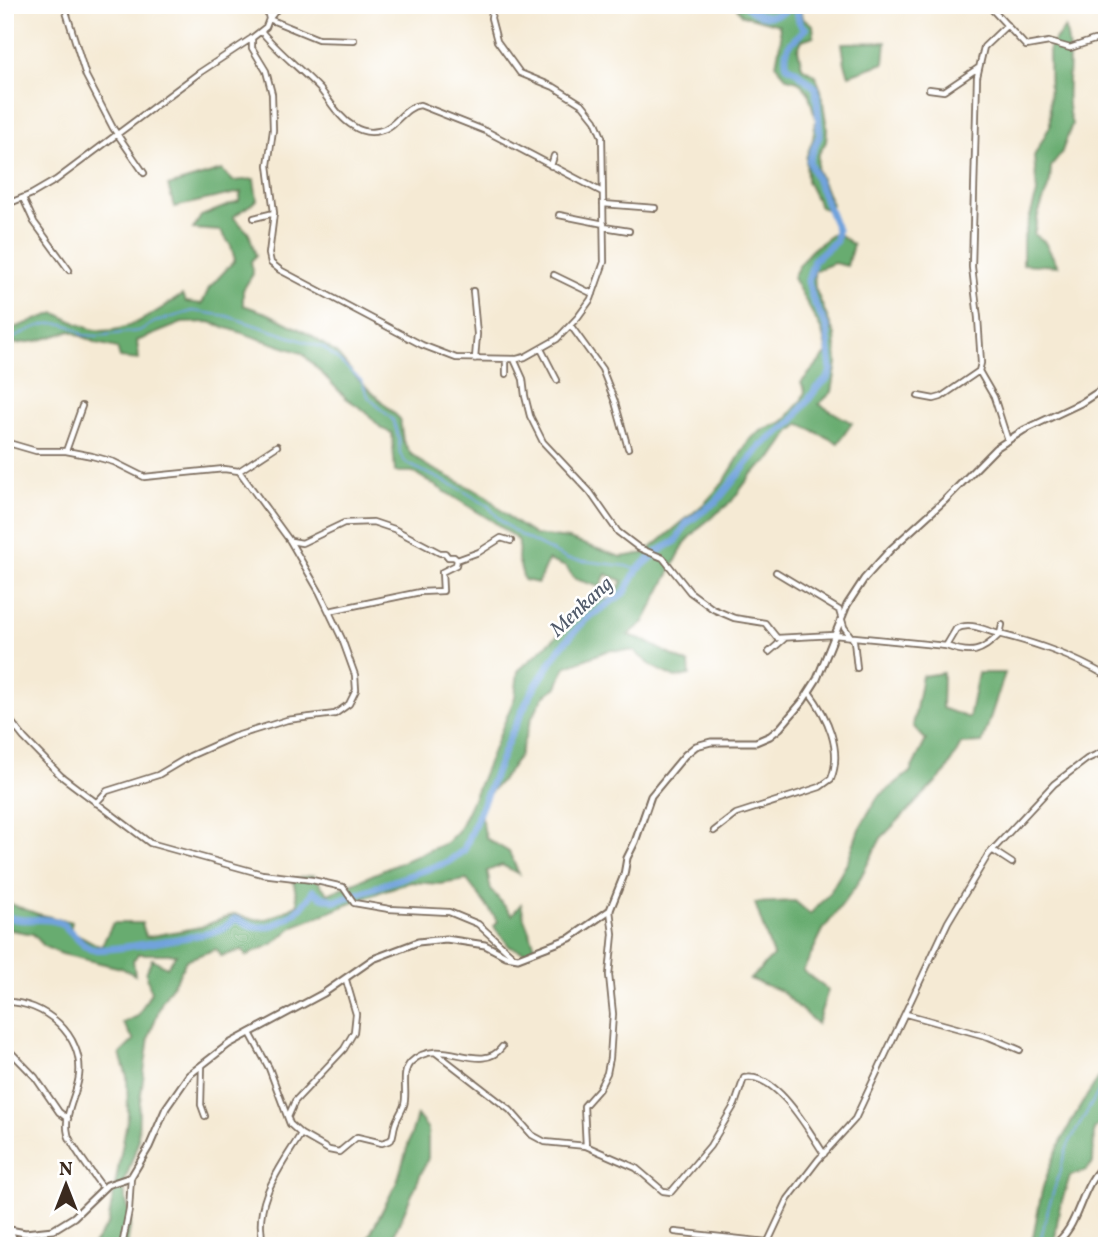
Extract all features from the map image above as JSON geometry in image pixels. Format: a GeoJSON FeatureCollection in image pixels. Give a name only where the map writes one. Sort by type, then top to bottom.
{"type":"FeatureCollection","features":[{"type":"Feature","properties":{"kind":"street"},"geometry":{"type":"LineString","coordinates":[[64,5],[86,76],[117,134],[144,173]]}},
{"type":"Feature","properties":{"kind":"street"},"geometry":{"type":"LineString","coordinates":[[266,5],[269,19]]}},
{"type":"Feature","properties":{"kind":"street"},"geometry":{"type":"LineString","coordinates":[[5,205],[56,180],[252,38],[261,31],[280,5]]}},
{"type":"Feature","properties":{"kind":"street"},"geometry":{"type":"LineString","coordinates":[[252,38],[252,48],[269,77],[272,94],[273,130],[268,165],[274,213],[269,259],[280,270],[422,345],[456,358],[525,357],[557,339],[571,326],[593,294],[604,262],[603,137],[595,120],[583,105],[520,73],[497,41],[492,18],[493,5]]}},
{"type":"Feature","properties":{"kind":"street"},"geometry":{"type":"LineString","coordinates":[[988,5],[1026,46],[1049,43],[1070,48],[1094,40],[1107,40]]}},
{"type":"Feature","properties":{"kind":"street"},"geometry":{"type":"LineString","coordinates":[[269,19],[318,39],[354,40]]}},
{"type":"Feature","properties":{"kind":"street"},"geometry":{"type":"LineString","coordinates":[[918,396],[934,399],[941,397],[979,371],[981,363],[972,267],[975,88],[984,47],[1007,25]]}},
{"type":"Feature","properties":{"kind":"street"},"geometry":{"type":"LineString","coordinates":[[261,31],[344,119],[355,127],[369,132],[385,130],[411,108],[420,105],[486,131],[602,192]]}},
{"type":"Feature","properties":{"kind":"street"},"geometry":{"type":"LineString","coordinates":[[929,89],[944,91],[955,86],[978,67]]}},
{"type":"Feature","properties":{"kind":"street"},"geometry":{"type":"LineString","coordinates":[[551,166],[554,156]]}},
{"type":"Feature","properties":{"kind":"street"},"geometry":{"type":"LineString","coordinates":[[23,198],[34,222],[69,270]]}},
{"type":"Feature","properties":{"kind":"street"},"geometry":{"type":"LineString","coordinates":[[603,204],[655,208]]}},
{"type":"Feature","properties":{"kind":"street"},"geometry":{"type":"LineString","coordinates":[[254,218],[274,213]]}},
{"type":"Feature","properties":{"kind":"street"},"geometry":{"type":"LineString","coordinates":[[559,215],[629,231]]}},
{"type":"Feature","properties":{"kind":"street"},"geometry":{"type":"LineString","coordinates":[[554,275],[593,294]]}},
{"type":"Feature","properties":{"kind":"street"},"geometry":{"type":"LineString","coordinates":[[474,291],[477,334],[475,359]]}},
{"type":"Feature","properties":{"kind":"street"},"geometry":{"type":"LineString","coordinates":[[571,326],[602,369],[628,447]]}},
{"type":"Feature","properties":{"kind":"street"},"geometry":{"type":"LineString","coordinates":[[541,349],[557,380]]}},
{"type":"Feature","properties":{"kind":"street"},"geometry":{"type":"LineString","coordinates":[[513,358],[523,379],[530,416],[547,448],[590,492],[618,532],[639,548],[670,565],[690,592],[713,609],[734,618],[765,623],[774,638],[834,635],[946,646],[963,651],[984,649],[1000,635],[1002,625]]}},
{"type":"Feature","properties":{"kind":"street"},"geometry":{"type":"LineString","coordinates":[[506,359],[506,374]]}},
{"type":"Feature","properties":{"kind":"street"},"geometry":{"type":"LineString","coordinates":[[979,371],[994,397],[1008,440]]}},
{"type":"Feature","properties":{"kind":"street"},"geometry":{"type":"LineString","coordinates":[[586,1146],[584,1106],[599,1090],[610,1058],[612,1014],[609,981],[613,934],[610,910],[624,875],[626,859],[651,796],[692,748],[711,742],[748,743],[764,739],[780,728],[817,679],[842,614],[882,558],[966,480],[993,451],[1034,425],[1081,403],[1107,386]]}},
{"type":"Feature","properties":{"kind":"street"},"geometry":{"type":"LineString","coordinates":[[66,451],[82,406]]}},
{"type":"Feature","properties":{"kind":"street"},"geometry":{"type":"LineString","coordinates":[[5,442],[39,452],[66,451],[114,462],[149,477],[201,471],[239,471],[290,541],[330,611],[357,683],[346,707],[335,713],[287,720],[233,737],[190,756],[158,775],[107,791],[96,803]]}},
{"type":"Feature","properties":{"kind":"street"},"geometry":{"type":"LineString","coordinates":[[239,471],[277,446]]}},
{"type":"Feature","properties":{"kind":"street"},"geometry":{"type":"LineString","coordinates":[[290,541],[302,543],[344,523],[373,522],[385,525],[439,553],[445,553],[448,557],[454,556],[457,560]]}},
{"type":"Feature","properties":{"kind":"street"},"geometry":{"type":"LineString","coordinates":[[457,560],[479,552],[501,538],[511,541]]}},
{"type":"Feature","properties":{"kind":"street"},"geometry":{"type":"LineString","coordinates":[[330,611],[420,592],[443,591],[442,573],[456,565],[457,560]]}},
{"type":"Feature","properties":{"kind":"street"},"geometry":{"type":"LineString","coordinates":[[776,572],[834,606],[842,614],[844,627],[853,638],[857,668]]}},
{"type":"Feature","properties":{"kind":"street"},"geometry":{"type":"LineString","coordinates":[[946,646],[956,629],[963,626],[1041,645],[1107,676]]}},
{"type":"Feature","properties":{"kind":"street"},"geometry":{"type":"LineString","coordinates":[[769,652],[785,638]]}},
{"type":"Feature","properties":{"kind":"street"},"geometry":{"type":"LineString","coordinates":[[715,831],[736,814],[820,787],[831,779],[835,761],[832,737],[809,692]]}},
{"type":"Feature","properties":{"kind":"street"},"geometry":{"type":"LineString","coordinates":[[5,714],[61,776],[145,840],[262,874],[342,887],[354,903],[396,909],[439,910],[462,917],[478,925],[509,954],[518,958]]}},
{"type":"Feature","properties":{"kind":"street"},"geometry":{"type":"LineString","coordinates":[[675,1232],[766,1244],[788,1199],[855,1119],[952,915],[992,850],[1054,784],[1087,759],[1107,750]]}},
{"type":"Feature","properties":{"kind":"street"},"geometry":{"type":"LineString","coordinates":[[992,850],[1012,863]]}},
{"type":"Feature","properties":{"kind":"street"},"geometry":{"type":"LineString","coordinates":[[122,1246],[129,1210],[131,1177],[149,1147],[166,1108],[182,1083],[229,1044],[346,980],[373,959],[400,948],[446,939],[485,945],[506,956],[518,958],[570,938],[610,910]]}},
{"type":"Feature","properties":{"kind":"street"},"geometry":{"type":"LineString","coordinates":[[288,1116],[295,1101],[344,1049],[354,1032],[356,1014],[346,980]]}},
{"type":"Feature","properties":{"kind":"street"},"geometry":{"type":"LineString","coordinates":[[5,1002],[22,1002],[40,1009],[61,1026],[74,1043],[78,1053],[80,1076],[68,1119],[67,1133],[103,1188]]}},
{"type":"Feature","properties":{"kind":"street"},"geometry":{"type":"LineString","coordinates":[[906,1014],[989,1037],[1020,1050]]}},
{"type":"Feature","properties":{"kind":"street"},"geometry":{"type":"LineString","coordinates":[[250,1033],[269,1068],[290,1125],[329,1150],[339,1152],[357,1137],[389,1142],[394,1136],[395,1122],[405,1102],[409,1066],[424,1055],[453,1052],[473,1059],[498,1053],[502,1047]]}},
{"type":"Feature","properties":{"kind":"street"},"geometry":{"type":"LineString","coordinates":[[5,1046],[35,1076],[68,1119]]}},
{"type":"Feature","properties":{"kind":"street"},"geometry":{"type":"LineString","coordinates":[[435,1052],[510,1110],[532,1135],[545,1142],[586,1146],[627,1163],[663,1191],[671,1192],[710,1146],[736,1104],[744,1078],[750,1076],[764,1081],[803,1119],[824,1154]]}},
{"type":"Feature","properties":{"kind":"street"},"geometry":{"type":"LineString","coordinates":[[202,1065],[201,1105],[205,1116]]}},
{"type":"Feature","properties":{"kind":"street"},"geometry":{"type":"LineString","coordinates":[[264,1246],[261,1237],[262,1210],[268,1188],[301,1134]]}},
{"type":"Feature","properties":{"kind":"street"},"geometry":{"type":"LineString","coordinates":[[1052,1246],[1068,1229],[1090,1180],[1107,1163]]}},
{"type":"Feature","properties":{"kind":"street"},"geometry":{"type":"LineString","coordinates":[[8,1230],[25,1233],[53,1230],[74,1217],[103,1188],[114,1181],[131,1177]]}},
{"type":"Feature","properties":{"kind":"street"},"geometry":{"type":"LineString","coordinates":[[8,1230],[17,1246]]}},
{"type":"Feature","properties":{"kind":"green space"},"geometry":{"type":"Polygon","coordinates":[[[735,5],[800,7],[802,18],[813,25],[814,36],[802,40],[798,49],[802,67],[815,75],[821,90],[827,128],[826,142],[818,155],[817,170],[832,204],[830,211],[820,207],[807,181],[806,158],[816,119],[808,92],[798,81],[787,78],[776,65],[781,38],[779,25],[742,15],[735,5]]]}},
{"type":"Feature","properties":{"kind":"green space"},"geometry":{"type":"Polygon","coordinates":[[[1065,28],[1069,53],[1068,101],[1072,124],[1061,154],[1051,167],[1050,182],[1034,234],[1044,241],[1058,266],[1023,264],[1023,240],[1037,193],[1034,156],[1050,126],[1049,47],[1065,28]]]}},
{"type":"Feature","properties":{"kind":"green space"},"geometry":{"type":"Polygon","coordinates":[[[886,42],[884,63],[849,75],[842,43],[886,42]]]}},
{"type":"Feature","properties":{"kind":"green space"},"geometry":{"type":"Polygon","coordinates":[[[222,170],[233,181],[254,179],[257,200],[233,217],[249,233],[256,256],[251,261],[253,274],[243,290],[243,305],[269,314],[309,334],[336,353],[358,379],[400,419],[403,441],[411,454],[429,467],[485,495],[512,520],[535,535],[569,539],[621,557],[645,553],[705,503],[723,483],[750,439],[764,429],[783,422],[801,401],[805,391],[801,383],[827,353],[822,331],[793,278],[810,251],[836,232],[853,245],[847,266],[834,263],[814,271],[815,288],[835,336],[837,363],[832,392],[819,404],[852,423],[838,443],[800,424],[791,431],[772,458],[752,474],[731,502],[685,543],[644,622],[628,635],[689,664],[690,675],[675,678],[653,667],[634,651],[609,650],[565,667],[557,687],[544,696],[532,717],[519,756],[487,796],[480,812],[486,838],[509,852],[519,874],[502,865],[487,871],[491,890],[512,915],[521,904],[535,946],[529,954],[510,947],[494,927],[498,921],[467,880],[440,884],[411,882],[294,926],[273,944],[246,956],[243,950],[221,956],[216,949],[186,960],[162,1001],[149,1037],[139,1108],[138,1142],[123,1187],[131,1221],[127,1246],[92,1246],[108,1224],[128,1115],[127,1077],[120,1054],[134,1040],[123,1023],[138,1016],[151,992],[146,973],[152,959],[167,967],[176,954],[139,954],[133,960],[135,975],[121,968],[62,954],[45,947],[33,934],[5,929],[5,902],[72,922],[69,934],[81,936],[101,947],[113,923],[142,923],[146,937],[201,927],[234,914],[268,919],[298,904],[293,879],[313,875],[328,894],[446,843],[458,831],[473,799],[515,697],[518,671],[568,626],[575,609],[600,599],[611,599],[623,581],[606,574],[600,587],[575,579],[566,567],[548,560],[538,583],[524,580],[518,559],[519,541],[494,522],[413,472],[395,472],[392,433],[382,429],[365,411],[346,398],[302,353],[209,322],[182,323],[137,341],[139,360],[120,358],[117,348],[96,343],[71,331],[37,341],[5,345],[5,325],[14,328],[55,313],[86,327],[107,331],[142,320],[182,295],[186,302],[202,304],[209,288],[235,260],[231,246],[221,231],[193,229],[201,216],[239,201],[241,192],[174,207],[168,186],[222,170]]]}},
{"type":"Feature","properties":{"kind":"green space"},"geometry":{"type":"Polygon","coordinates":[[[943,673],[942,708],[969,718],[978,673],[1005,673],[982,743],[961,744],[946,772],[881,838],[856,886],[823,930],[803,971],[828,990],[817,1024],[781,991],[750,979],[773,956],[755,903],[795,901],[810,914],[829,894],[847,863],[859,829],[877,798],[910,772],[926,740],[913,726],[922,676],[943,673]]]}},
{"type":"Feature","properties":{"kind":"green space"},"geometry":{"type":"Polygon","coordinates":[[[1107,1066],[1107,1119],[1094,1129],[1093,1163],[1085,1171],[1070,1176],[1059,1210],[1054,1246],[1031,1246],[1043,1187],[1055,1154],[1079,1109],[1107,1066]]]}},
{"type":"Feature","properties":{"kind":"green space"},"geometry":{"type":"Polygon","coordinates":[[[417,1115],[428,1129],[428,1158],[389,1246],[364,1246],[397,1182],[417,1115]]]}},
{"type":"Feature","properties":{"kind":"waterway","name":"Menkang"},"geometry":{"type":"LineString","coordinates":[[5,916],[58,922],[86,946],[98,950],[217,931],[235,919],[265,927],[290,916],[304,904],[313,891],[336,901],[448,862],[464,850],[509,739],[531,693],[561,647],[585,620],[625,592],[637,570],[660,550],[676,541],[687,523],[717,501],[761,446],[791,423],[817,388],[828,378],[831,370],[827,328],[813,300],[808,281],[814,260],[836,241],[837,229],[809,161],[820,134],[816,88],[787,66],[786,59],[790,44],[806,29],[800,23],[797,9],[789,8],[767,16],[755,13],[745,5]]}},
{"type":"Feature","properties":{"kind":"waterway"},"geometry":{"type":"LineString","coordinates":[[5,334],[16,337],[42,325],[59,323],[83,335],[139,331],[155,322],[193,311],[227,316],[324,348],[361,380],[369,398],[393,420],[400,454],[406,463],[460,489],[488,506],[502,522],[520,535],[567,559],[626,566],[637,570]]}},
{"type":"Feature","properties":{"kind":"waterway"},"geometry":{"type":"LineString","coordinates":[[1039,1246],[1068,1145],[1107,1077]]}}]}
